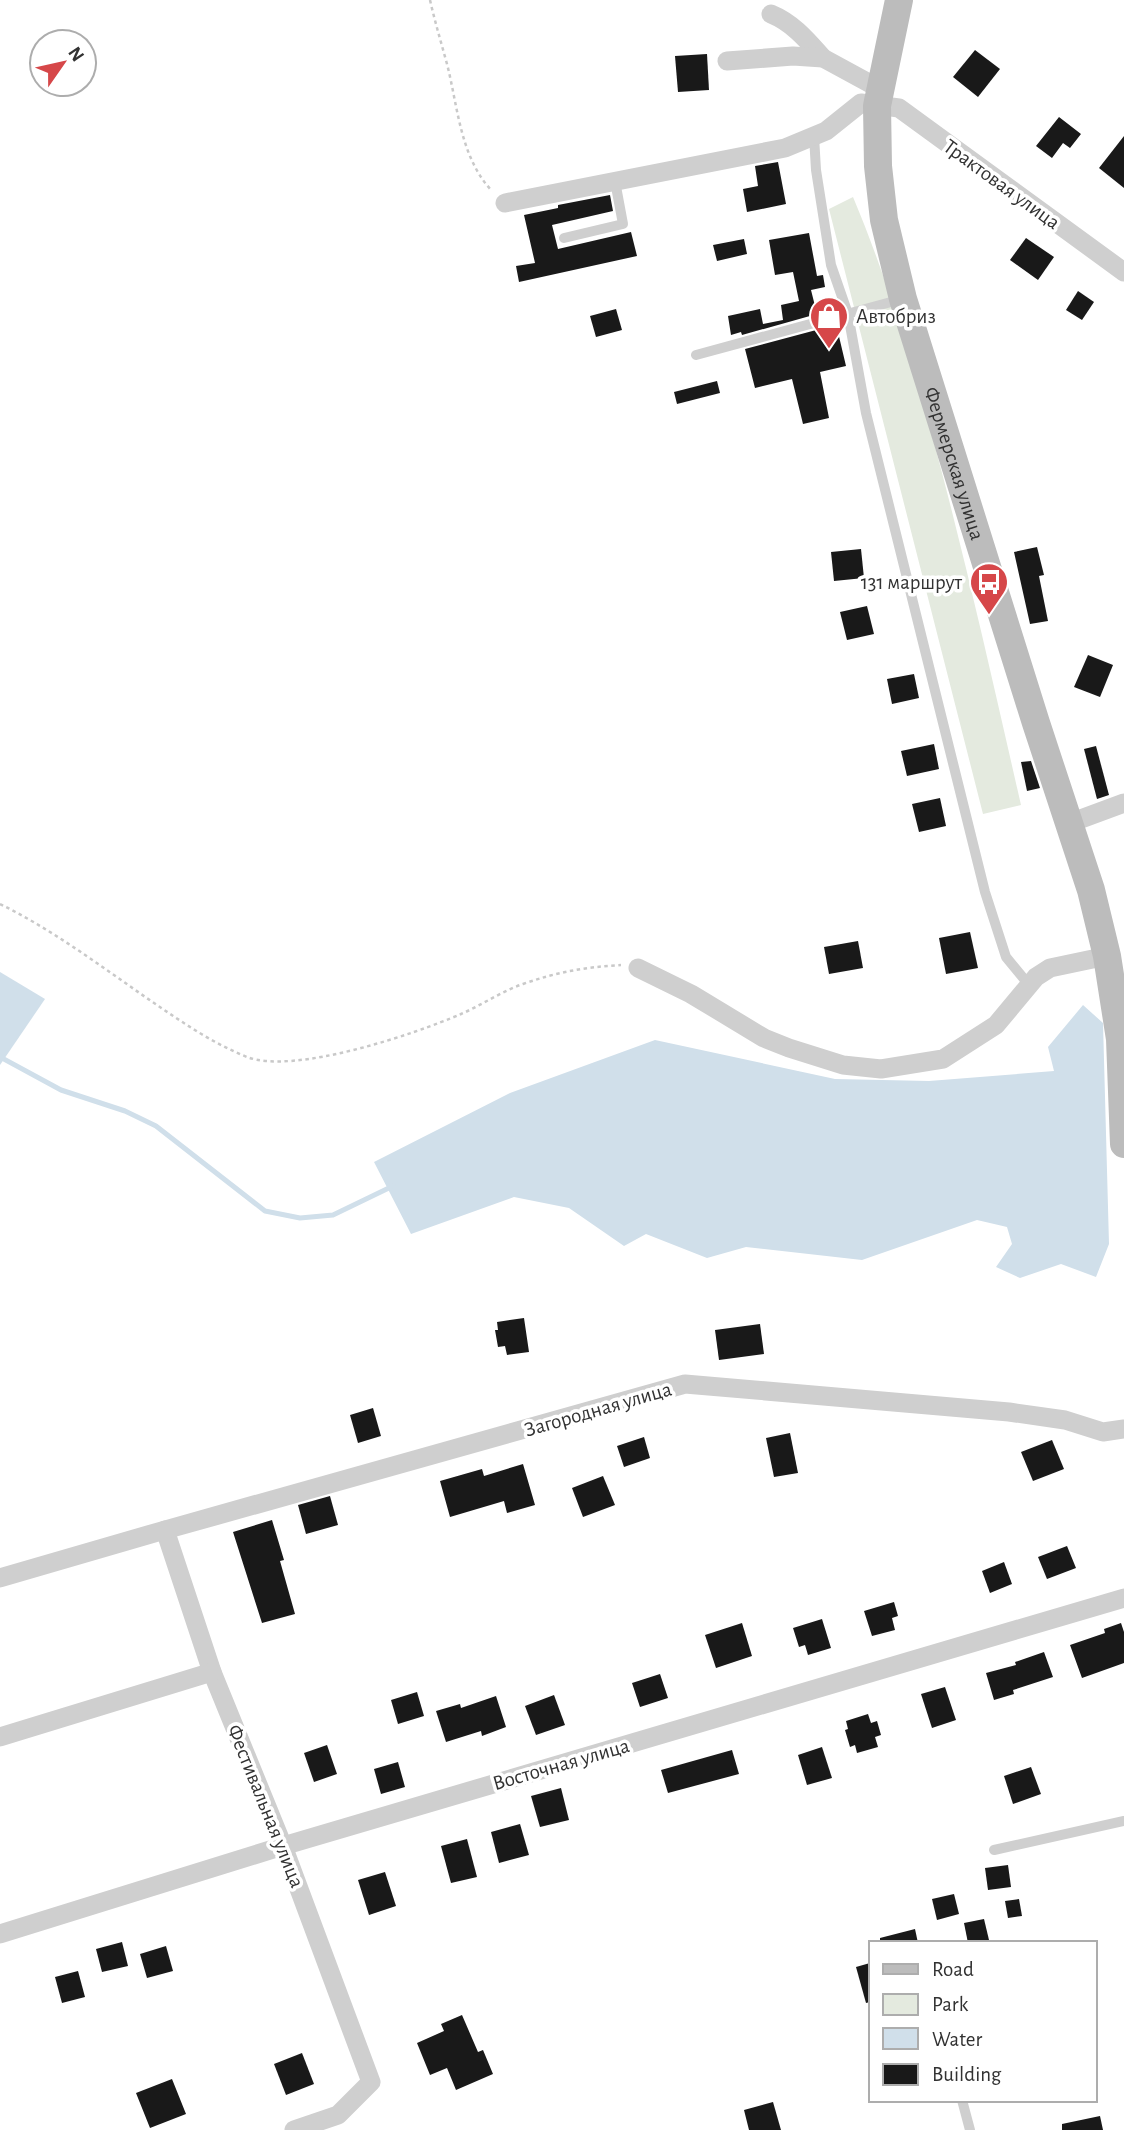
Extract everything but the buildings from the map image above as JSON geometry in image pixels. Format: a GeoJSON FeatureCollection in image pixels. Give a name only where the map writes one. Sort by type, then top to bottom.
{"type":"FeatureCollection","features":[{"type":"Feature","properties":{"kind":"street","name":"Фермерская улица"},"geometry":{"type":"LineString","coordinates":[[899,0],[878,97],[878,166],[884,220],[903,299],[1091,890],[1107,956],[1120,1040],[1124,1144]]}},
{"type":"Feature","properties":{"kind":"street"},"geometry":{"type":"LineString","coordinates":[[771,14],[785,20],[802,34],[822,58]]}},
{"type":"Feature","properties":{"kind":"street"},"geometry":{"type":"LineString","coordinates":[[727,61],[793,56],[822,58]]}},
{"type":"Feature","properties":{"kind":"street","name":"Трактовая улица"},"geometry":{"type":"LineString","coordinates":[[822,58],[898,108],[1124,272]]}},
{"type":"Feature","properties":{"kind":"street"},"geometry":{"type":"LineString","coordinates":[[505,203],[785,148],[826,131],[861,103],[878,97]]}},
{"type":"Feature","properties":{"kind":"street"},"geometry":{"type":"LineString","coordinates":[[1070,823],[1124,803]]}},
{"type":"Feature","properties":{"kind":"street"},"geometry":{"type":"LineString","coordinates":[[638,968],[691,994],[764,1038],[843,1065],[881,1069],[943,1059],[996,1025],[1029,985],[1050,968],[1107,956]]}},
{"type":"Feature","properties":{"kind":"street","name":"Загородная улица"},"geometry":{"type":"LineString","coordinates":[[0,1578],[685,1384],[1009,1412],[1065,1420],[1102,1432],[1124,1429]]}},
{"type":"Feature","properties":{"kind":"street","name":"Фестивальная улица"},"geometry":{"type":"LineString","coordinates":[[165,1530],[212,1672],[283,1846],[371,2082],[338,2115],[294,2130]]}},
{"type":"Feature","properties":{"kind":"street","name":"Восточная улица"},"geometry":{"type":"LineString","coordinates":[[0,1934],[283,1846],[1124,1598]]}},
{"type":"Feature","properties":{"kind":"street"},"geometry":{"type":"LineString","coordinates":[[0,1737],[212,1672]]}},
{"type":"Feature","properties":{"kind":"lane"},"geometry":{"type":"LineString","coordinates":[[814,135],[816,170],[831,265],[848,314],[866,413],[985,892],[1006,957],[1029,985]]}},
{"type":"Feature","properties":{"kind":"lane"},"geometry":{"type":"LineString","coordinates":[[564,238],[623,224],[615,181]]}},
{"type":"Feature","properties":{"kind":"lane"},"geometry":{"type":"LineString","coordinates":[[696,355],[903,299]]}},
{"type":"Feature","properties":{"kind":"lane"},"geometry":{"type":"LineString","coordinates":[[993,1850],[1124,1821]]}},
{"type":"Feature","properties":{"kind":"lane"},"geometry":{"type":"LineString","coordinates":[[963,2102],[970,2130]]}},
{"type":"Feature","properties":{"kind":"path"},"geometry":{"type":"LineString","coordinates":[[430,0],[467,150],[481,178],[505,203]]}},
{"type":"Feature","properties":{"kind":"path"},"geometry":{"type":"LineString","coordinates":[[0,904],[102,967],[196,1032],[249,1058],[282,1063],[350,1052],[460,1014],[521,984],[577,968],[621,965],[638,968]]}},
{"type":"Feature","properties":{"kind":"green space"},"geometry":{"type":"Polygon","coordinates":[[[853,197],[889,292],[937,454],[1021,805],[983,814],[829,209],[853,197]]]}},
{"type":"Feature","properties":{"kind":"water"},"geometry":{"type":"Polygon","coordinates":[[[0,972],[45,999],[0,1065],[0,972]]]}},
{"type":"Feature","properties":{"kind":"water"},"geometry":{"type":"Polygon","coordinates":[[[1083,1005],[1103,1023],[1109,1244],[1096,1277],[1061,1264],[1020,1278],[996,1267],[1012,1244],[1007,1227],[977,1220],[862,1260],[746,1247],[707,1258],[646,1234],[624,1246],[569,1208],[514,1197],[411,1234],[374,1162],[510,1093],[655,1040],[835,1079],[929,1081],[1054,1071],[1048,1047],[1083,1005]]]}},
{"type":"Feature","properties":{"kind":"waterway"},"geometry":{"type":"LineString","coordinates":[[0,1057],[61,1090],[125,1111],[156,1126],[265,1211],[300,1218],[333,1215],[393,1186]]}},
{"type":"Feature","properties":{"kind":"place","name":"Автобриз"},"geometry":{"type":"Point","coordinates":[829,350]}},
{"type":"Feature","properties":{"kind":"place","name":"131 маршрут"},"geometry":{"type":"Point","coordinates":[989,616]}}]}
